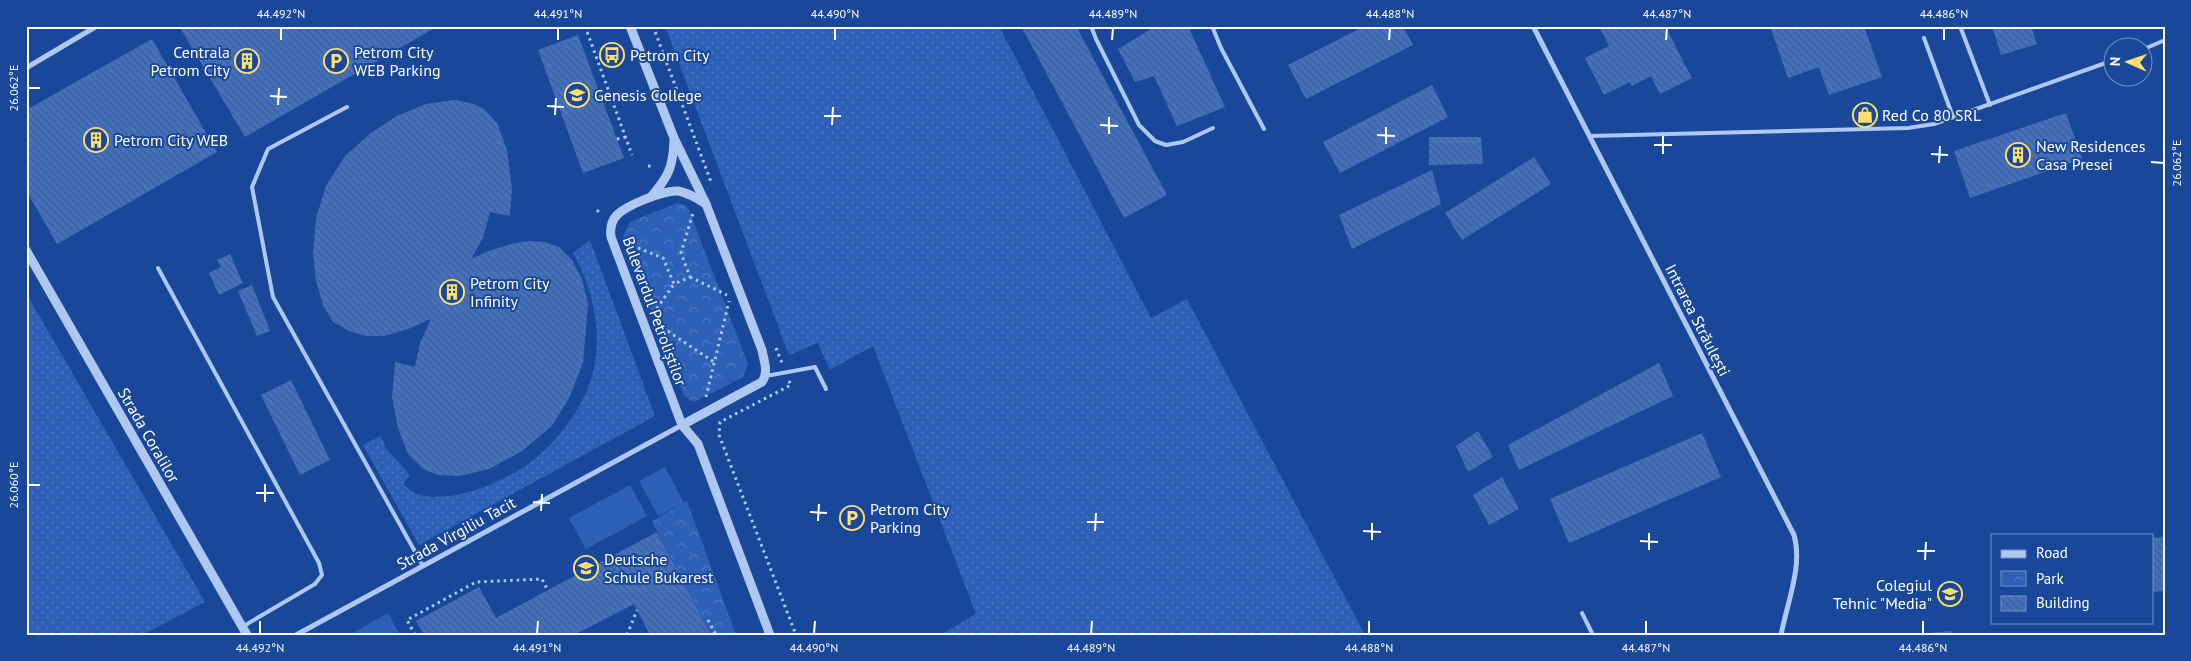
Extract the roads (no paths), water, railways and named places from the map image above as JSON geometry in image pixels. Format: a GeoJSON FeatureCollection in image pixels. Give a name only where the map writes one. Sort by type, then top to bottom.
{"type":"FeatureCollection","features":[{"type":"Feature","properties":{"kind":"street"},"geometry":{"type":"LineString","coordinates":[[26,68],[97,26]]}},
{"type":"Feature","properties":{"kind":"street","name":"Bulevardul Petroliștilor"},"geometry":{"type":"LineString","coordinates":[[630,26],[674,138],[706,204],[762,350],[766,376]]}},
{"type":"Feature","properties":{"kind":"street","name":"Intrarea Străulești"},"geometry":{"type":"LineString","coordinates":[[1533,26],[1794,535],[1798,549],[1798,564],[1781,635]]}},
{"type":"Feature","properties":{"kind":"street","name":"Bulevardul Petroliștilor"},"geometry":{"type":"LineString","coordinates":[[651,197],[668,176],[673,156],[674,138]]}},
{"type":"Feature","properties":{"kind":"street","name":"Bulevardul Petroliștilor"},"geometry":{"type":"LineString","coordinates":[[706,204],[690,194],[675,191],[651,197],[618,215],[610,229],[611,237],[682,425],[698,444],[770,635]]}},
{"type":"Feature","properties":{"kind":"street","name":"Strada Coralilor"},"geometry":{"type":"LineString","coordinates":[[26,250],[244,631]]}},
{"type":"Feature","properties":{"kind":"street"},"geometry":{"type":"LineString","coordinates":[[682,425],[762,382],[766,376]]}},
{"type":"Feature","properties":{"kind":"street","name":"Strada Virgiliu Tacit"},"geometry":{"type":"LineString","coordinates":[[296,635],[682,425]]}},
{"type":"Feature","properties":{"kind":"lane"},"geometry":{"type":"LineString","coordinates":[[1091,26],[1139,125],[1155,141],[1166,145],[1183,142],[1213,128]]}},
{"type":"Feature","properties":{"kind":"lane"},"geometry":{"type":"LineString","coordinates":[[1212,26],[1221,48],[1264,129]]}},
{"type":"Feature","properties":{"kind":"lane"},"geometry":{"type":"LineString","coordinates":[[1960,26],[1990,105]]}},
{"type":"Feature","properties":{"kind":"lane"},"geometry":{"type":"LineString","coordinates":[[1924,38],[1953,117]]}},
{"type":"Feature","properties":{"kind":"lane"},"geometry":{"type":"LineString","coordinates":[[1590,136],[1908,128],[1934,124],[2104,64]]}},
{"type":"Feature","properties":{"kind":"lane"},"geometry":{"type":"LineString","coordinates":[[347,107],[268,149],[252,187],[273,296],[423,566]]}},
{"type":"Feature","properties":{"kind":"lane"},"geometry":{"type":"LineString","coordinates":[[158,268],[319,563],[322,575],[315,584],[244,631]]}},
{"type":"Feature","properties":{"kind":"lane"},"geometry":{"type":"LineString","coordinates":[[766,376],[815,367],[826,389]]}},
{"type":"Feature","properties":{"kind":"lane"},"geometry":{"type":"LineString","coordinates":[[1582,613],[1593,635]]}},
{"type":"Feature","properties":{"kind":"place","name":"Petrom City"},"geometry":{"type":"Point","coordinates":[612,55]}},
{"type":"Feature","properties":{"kind":"place","name":"Centrala Petrom City"},"geometry":{"type":"Point","coordinates":[247,61]}},
{"type":"Feature","properties":{"kind":"place","name":"Petrom City WEB Parking"},"geometry":{"type":"Point","coordinates":[336,61]}},
{"type":"Feature","properties":{"kind":"place","name":"Genesis College"},"geometry":{"type":"Point","coordinates":[577,95]}},
{"type":"Feature","properties":{"kind":"place","name":"Red Co 80 SRL"},"geometry":{"type":"Point","coordinates":[1865,115]}},
{"type":"Feature","properties":{"kind":"place","name":"Petrom City WEB"},"geometry":{"type":"Point","coordinates":[96,140]}},
{"type":"Feature","properties":{"kind":"place","name":"New Residences Casa Presei"},"geometry":{"type":"Point","coordinates":[2018,155]}},
{"type":"Feature","properties":{"kind":"place","name":"Petrom City Infinity"},"geometry":{"type":"Point","coordinates":[452,292]}},
{"type":"Feature","properties":{"kind":"place","name":"Petrom City Parking"},"geometry":{"type":"Point","coordinates":[852,518]}},
{"type":"Feature","properties":{"kind":"place","name":"Deutsche Schule Bukarest"},"geometry":{"type":"Point","coordinates":[586,568]}},
{"type":"Feature","properties":{"kind":"place","name":"Colegiul Tehnic \"Media\""},"geometry":{"type":"Point","coordinates":[1950,594]}}]}
